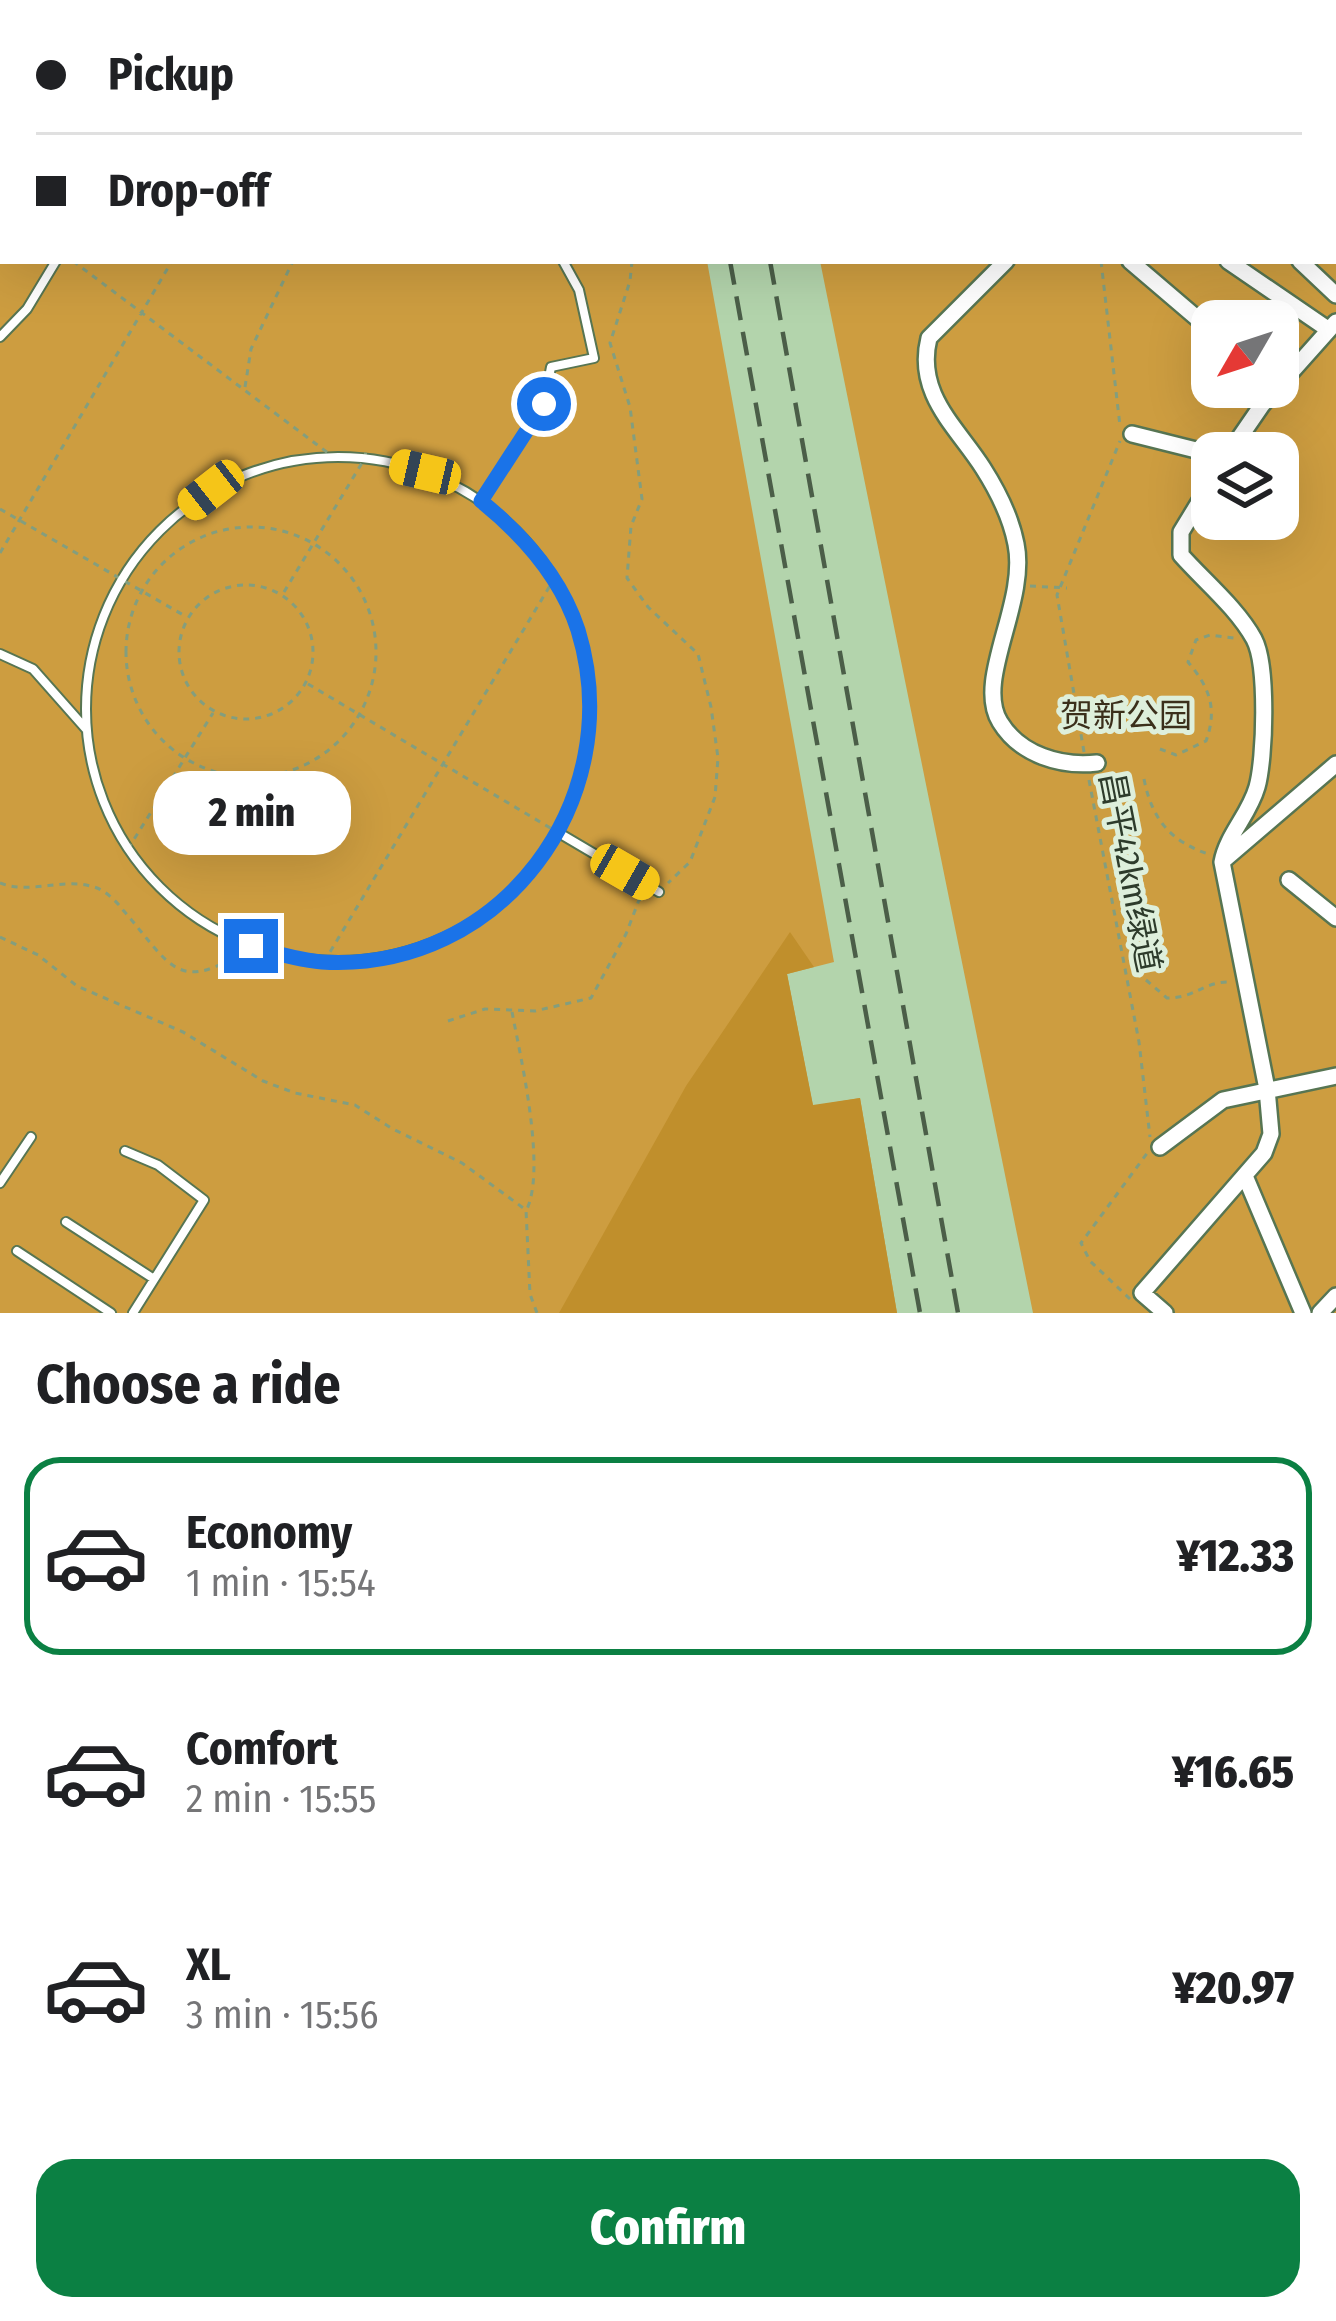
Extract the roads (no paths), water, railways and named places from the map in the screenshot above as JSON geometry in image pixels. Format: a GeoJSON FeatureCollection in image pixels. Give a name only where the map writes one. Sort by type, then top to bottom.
{"type":"FeatureCollection","features":[{"type":"Feature","properties":{"kind":"street"},"geometry":{"type":"LineString","coordinates":[[1003,264],[929,338],[928,374],[946,421],[982,466],[1010,520],[1018,560],[1014,607],[992,676],[992,699],[1000,722],[1039,755],[1062,764],[1092,764]]}},
{"type":"Feature","properties":{"kind":"street"},"geometry":{"type":"LineString","coordinates":[[1134,264],[1191,313]]}},
{"type":"Feature","properties":{"kind":"street"},"geometry":{"type":"LineString","coordinates":[[1233,264],[1332,326],[1299,363]]}},
{"type":"Feature","properties":{"kind":"street"},"geometry":{"type":"LineString","coordinates":[[1303,264],[1336,295]]}},
{"type":"Feature","properties":{"kind":"street"},"geometry":{"type":"LineString","coordinates":[[1132,434],[1191,449]]}},
{"type":"Feature","properties":{"kind":"street"},"geometry":{"type":"LineString","coordinates":[[1165,1313],[1138,1298],[1264,1153],[1271,1134],[1267,1089],[1222,862],[1225,846],[1246,816],[1261,765],[1261,661],[1254,640],[1180,555],[1181,532],[1191,516]]}},
{"type":"Feature","properties":{"kind":"street"},"geometry":{"type":"LineString","coordinates":[[1222,862],[1336,764]]}},
{"type":"Feature","properties":{"kind":"street"},"geometry":{"type":"LineString","coordinates":[[1289,880],[1336,918]]}},
{"type":"Feature","properties":{"kind":"street"},"geometry":{"type":"LineString","coordinates":[[1160,1147],[1223,1100],[1336,1076]]}},
{"type":"Feature","properties":{"kind":"street"},"geometry":{"type":"LineString","coordinates":[[1245,1176],[1303,1313]]}},
{"type":"Feature","properties":{"kind":"street"},"geometry":{"type":"LineString","coordinates":[[1320,1313],[1336,1296]]}},
{"type":"Feature","properties":{"kind":"lane"},"geometry":{"type":"LineString","coordinates":[[0,337],[27,308],[54,264]]}},
{"type":"Feature","properties":{"kind":"lane"},"geometry":{"type":"LineString","coordinates":[[481,501],[544,404],[551,367],[594,358],[579,290],[565,264]]}},
{"type":"Feature","properties":{"kind":"lane"},"geometry":{"type":"LineString","coordinates":[[365,453],[425,472],[481,501],[509,524],[554,579],[577,628],[589,679],[590,732],[579,784],[559,833],[526,879],[484,916],[434,943],[380,959],[324,962],[251,946],[203,923],[128,849],[99,792],[86,729],[87,677],[99,626],[121,579],[160,529],[211,490],[269,465],[365,453]]}},
{"type":"Feature","properties":{"kind":"lane"},"geometry":{"type":"LineString","coordinates":[[0,654],[33,669],[86,729]]}},
{"type":"Feature","properties":{"kind":"lane"},"geometry":{"type":"LineString","coordinates":[[559,833],[658,892]]}},
{"type":"Feature","properties":{"kind":"lane"},"geometry":{"type":"LineString","coordinates":[[0,1184],[32,1137]]}},
{"type":"Feature","properties":{"kind":"lane"},"geometry":{"type":"LineString","coordinates":[[125,1151],[158,1165],[204,1200],[133,1313]]}},
{"type":"Feature","properties":{"kind":"lane"},"geometry":{"type":"LineString","coordinates":[[66,1222],[154,1279]]}},
{"type":"Feature","properties":{"kind":"lane"},"geometry":{"type":"LineString","coordinates":[[17,1251],[111,1313]]}},
{"type":"Feature","properties":{"kind":"railway"},"geometry":{"type":"LineString","coordinates":[[731,264],[920,1313]]}},
{"type":"Feature","properties":{"kind":"railway"},"geometry":{"type":"LineString","coordinates":[[771,264],[958,1313]]}},
{"type":"Feature","properties":{"kind":"park label","name":"贺新公园"},"geometry":{"type":"Point","coordinates":[1126,715]}}]}
